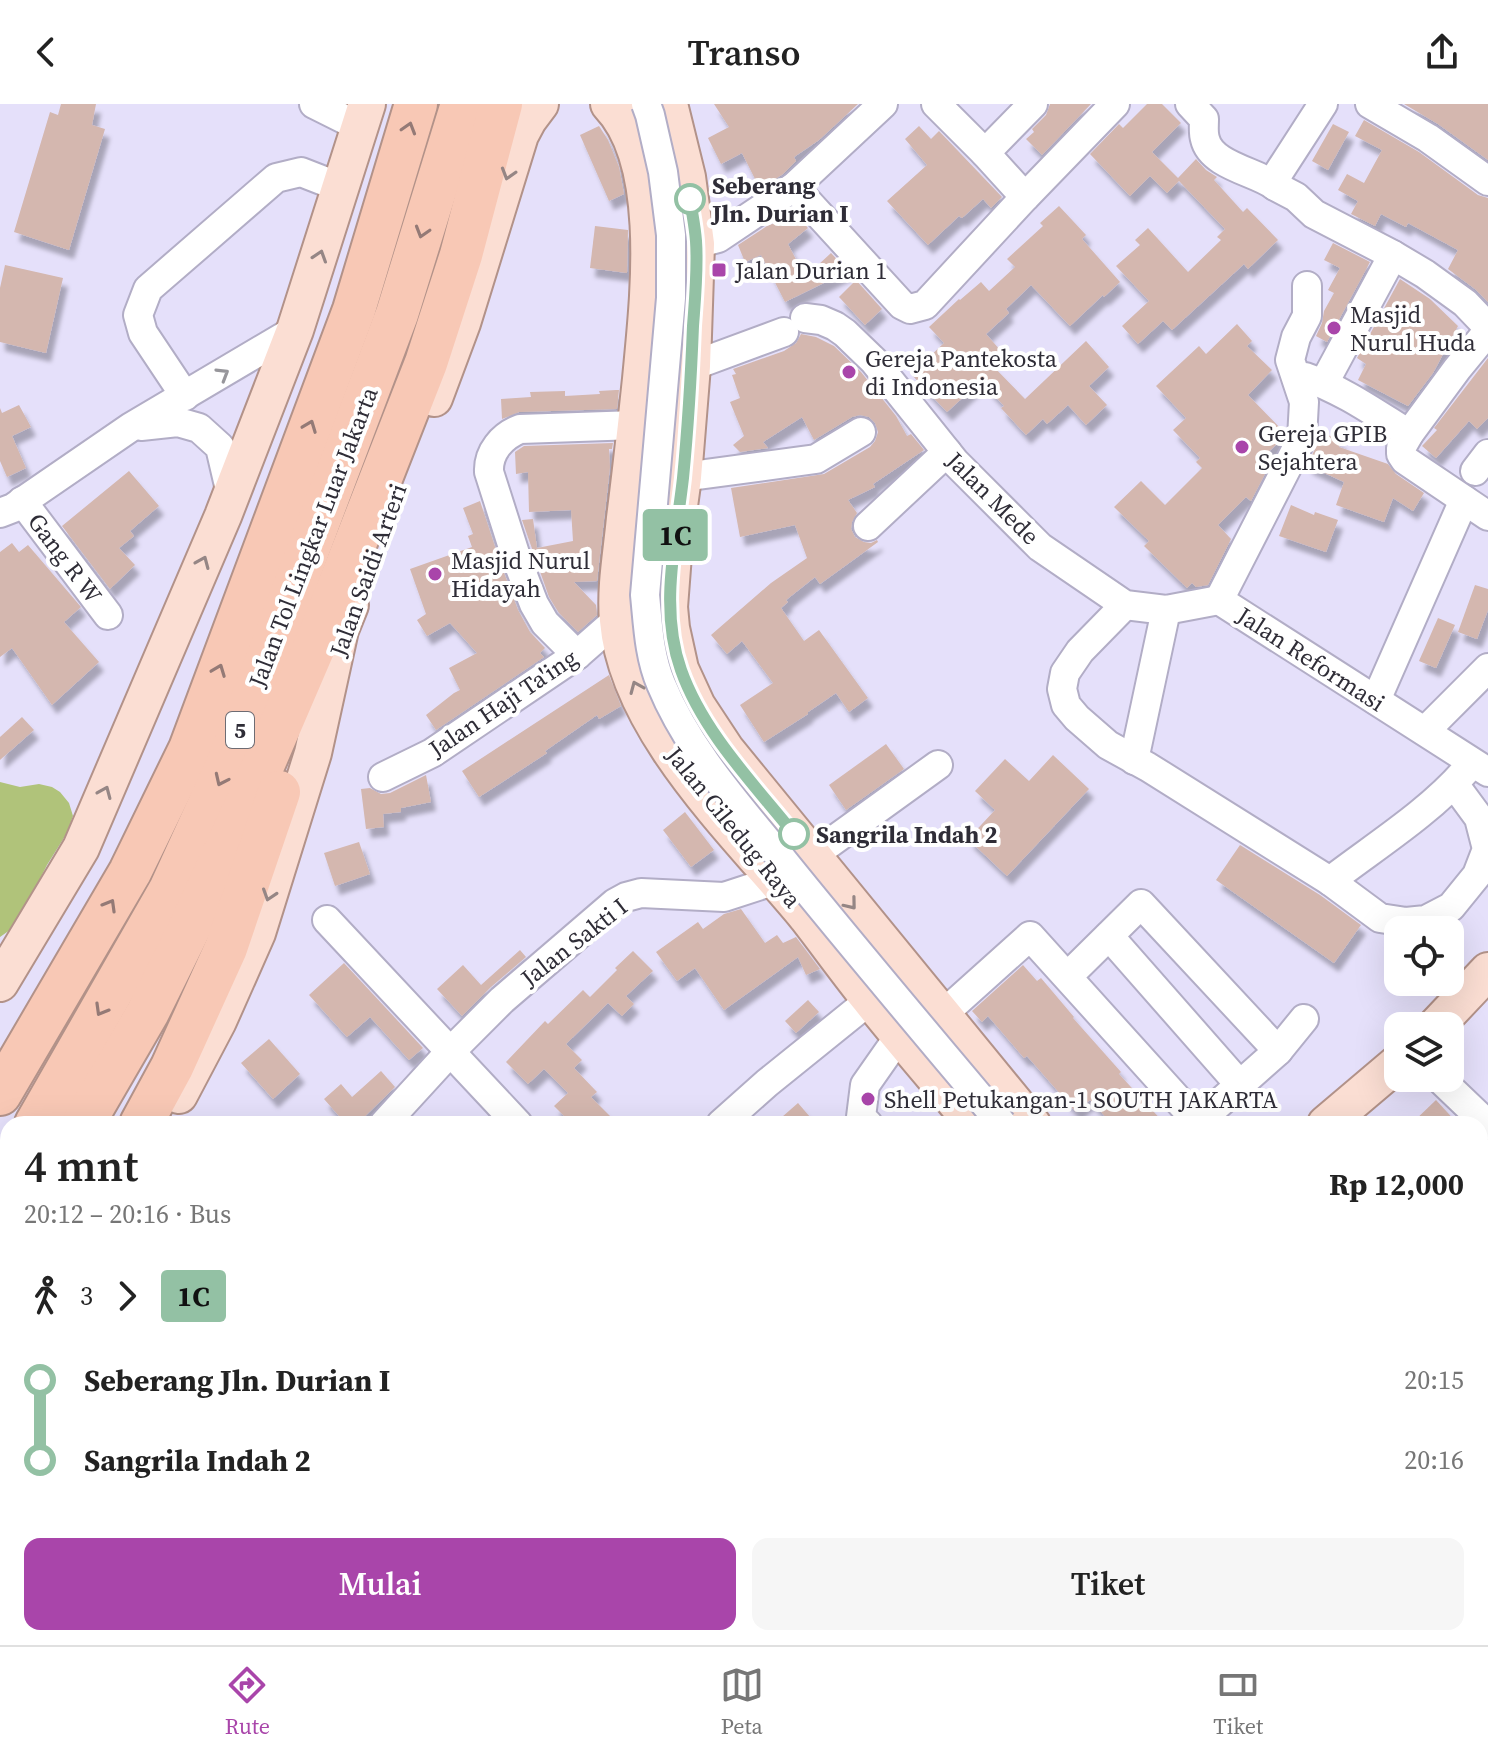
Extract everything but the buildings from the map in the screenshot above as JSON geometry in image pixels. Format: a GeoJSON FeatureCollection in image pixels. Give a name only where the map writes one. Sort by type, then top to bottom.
{"type":"FeatureCollection","features":[{"type":"Feature","properties":{"kind":"highway","name":"Jalan Tol Lingkar Luar Jakarta"},"geometry":{"type":"LineString","coordinates":[[0,1094],[130,872],[190,749],[354,310],[416,104]]}},
{"type":"Feature","properties":{"kind":"highway","name":"Jalan Tol Lingkar Luar Jakarta"},"geometry":{"type":"LineString","coordinates":[[41,1116],[170,890],[227,765],[397,314],[462,104]]}},
{"type":"Feature","properties":{"kind":"highway"},"geometry":{"type":"LineString","coordinates":[[88,1116],[148,1012],[187,933],[323,626],[426,363],[461,255],[501,104]]}},
{"type":"Feature","properties":{"kind":"highway"},"geometry":{"type":"LineString","coordinates":[[145,1116],[172,1067],[226,948],[256,855],[340,630]]}},
{"type":"Feature","properties":{"kind":"main road","name":"Jalan Saidi Arteri"},"geometry":{"type":"LineString","coordinates":[[167,1116],[218,1021],[257,933],[313,753],[340,630],[462,323],[520,135],[540,104]]}},
{"type":"Feature","properties":{"kind":"main road","name":"Jalan Ciledug Raya"},"geometry":{"type":"LineString","coordinates":[[610,104],[633,144],[647,209],[648,282],[619,575],[618,619],[625,660],[659,734],[691,780],[967,1116]]}},
{"type":"Feature","properties":{"kind":"main road","name":"Jalan Ciledug Raya"},"geometry":{"type":"LineString","coordinates":[[669,104],[687,177],[696,244],[692,366],[669,607],[680,669],[697,706],[726,750],[1025,1116]]}},
{"type":"Feature","properties":{"kind":"main road"},"geometry":{"type":"LineString","coordinates":[[0,983],[81,848],[231,494],[295,330],[364,116]]}},
{"type":"Feature","properties":{"kind":"main road"},"geometry":{"type":"LineString","coordinates":[[1449,1012],[1488,971]]}},
{"type":"Feature","properties":{"kind":"main road"},"geometry":{"type":"LineString","coordinates":[[1335,1116],[1384,1075]]}},
{"type":"Feature","properties":{"kind":"street"},"geometry":{"type":"LineString","coordinates":[[314,104],[364,116]]}},
{"type":"Feature","properties":{"kind":"street"},"geometry":{"type":"LineString","coordinates":[[646,104],[663,172],[671,235],[671,298],[645,595],[649,636],[660,681],[684,733],[719,782],[995,1116]]}},
{"type":"Feature","properties":{"kind":"street"},"geometry":{"type":"LineString","coordinates":[[696,244],[718,238],[794,187],[883,104]]}},
{"type":"Feature","properties":{"kind":"street"},"geometry":{"type":"LineString","coordinates":[[936,104],[1025,197]]}},
{"type":"Feature","properties":{"kind":"street"},"geometry":{"type":"LineString","coordinates":[[985,153],[1033,104]]}},
{"type":"Feature","properties":{"kind":"street"},"geometry":{"type":"LineString","coordinates":[[794,187],[902,305],[910,309],[925,305],[1115,104]]}},
{"type":"Feature","properties":{"kind":"street"},"geometry":{"type":"LineString","coordinates":[[1190,104],[1204,119],[1204,138],[1218,156],[1234,168],[1269,180],[1296,197],[1314,214],[1425,274],[1465,303],[1488,329],[1401,448],[1405,460],[1488,516]]}},
{"type":"Feature","properties":{"kind":"street"},"geometry":{"type":"LineString","coordinates":[[1275,186],[1279,172],[1323,104]]}},
{"type":"Feature","properties":{"kind":"street"},"geometry":{"type":"LineString","coordinates":[[1370,104],[1428,138],[1488,181]]}},
{"type":"Feature","properties":{"kind":"street"},"geometry":{"type":"LineString","coordinates":[[185,396],[143,333],[138,315],[148,289],[276,178],[301,172],[342,188]]}},
{"type":"Feature","properties":{"kind":"street"},"geometry":{"type":"LineString","coordinates":[[1324,383],[1393,255]]}},
{"type":"Feature","properties":{"kind":"street","name":"Jalan Reformasi"},"geometry":{"type":"LineString","coordinates":[[1307,286],[1307,316],[1296,337],[1290,360],[1304,402],[1302,438],[1219,600],[1480,767]]}},
{"type":"Feature","properties":{"kind":"street","name":"Jalan Mede"},"geometry":{"type":"LineString","coordinates":[[692,366],[794,325],[821,320],[835,326],[874,361],[955,462],[1040,547],[1125,605],[1166,610],[1219,600]]}},
{"type":"Feature","properties":{"kind":"street"},"geometry":{"type":"LineString","coordinates":[[11,507],[131,427],[295,330]]}},
{"type":"Feature","properties":{"kind":"street"},"geometry":{"type":"LineString","coordinates":[[1293,373],[1324,383],[1409,434]]}},
{"type":"Feature","properties":{"kind":"street"},"geometry":{"type":"LineString","coordinates":[[131,427],[178,422],[199,428],[220,447],[231,494]]}},
{"type":"Feature","properties":{"kind":"street"},"geometry":{"type":"LineString","coordinates":[[577,655],[545,623],[534,604],[517,560],[488,463],[497,445],[508,433],[520,429],[636,425]]}},
{"type":"Feature","properties":{"kind":"street"},"geometry":{"type":"LineString","coordinates":[[683,477],[816,459],[861,432]]}},
{"type":"Feature","properties":{"kind":"street"},"geometry":{"type":"LineString","coordinates":[[497,445],[508,480]]}},
{"type":"Feature","properties":{"kind":"street"},"geometry":{"type":"LineString","coordinates":[[868,526],[947,452]]}},
{"type":"Feature","properties":{"kind":"street"},"geometry":{"type":"LineString","coordinates":[[1376,700],[1464,500]]}},
{"type":"Feature","properties":{"kind":"street","name":"Gang R W"},"geometry":{"type":"LineString","coordinates":[[11,507],[108,615]]}},
{"type":"Feature","properties":{"kind":"street"},"geometry":{"type":"LineString","coordinates":[[1125,605],[1080,651],[1065,673],[1062,689],[1066,705],[1108,745],[1330,881],[1380,918],[1406,922],[1426,920],[1451,907],[1477,875],[1487,849],[1479,818],[1454,784]]}},
{"type":"Feature","properties":{"kind":"street"},"geometry":{"type":"LineString","coordinates":[[1134,760],[1166,610]]}},
{"type":"Feature","properties":{"kind":"street","name":"Jalan Haji Ta'ing"},"geometry":{"type":"LineString","coordinates":[[383,777],[432,753],[577,655],[618,619]]}},
{"type":"Feature","properties":{"kind":"street"},"geometry":{"type":"LineString","coordinates":[[1425,731],[1488,668]]}},
{"type":"Feature","properties":{"kind":"street","name":"Jalan Sakti I"},"geometry":{"type":"LineString","coordinates":[[391,1116],[502,1000],[615,903],[626,897],[654,893],[724,897],[776,880],[938,765]]}},
{"type":"Feature","properties":{"kind":"street"},"geometry":{"type":"LineString","coordinates":[[1330,881],[1480,767]]}},
{"type":"Feature","properties":{"kind":"street"},"geometry":{"type":"LineString","coordinates":[[1068,976],[1141,904],[1278,1051]]}},
{"type":"Feature","properties":{"kind":"street"},"geometry":{"type":"LineString","coordinates":[[327,920],[510,1116]]}},
{"type":"Feature","properties":{"kind":"street"},"geometry":{"type":"LineString","coordinates":[[942,1015],[1030,936],[1193,1116]]}},
{"type":"Feature","properties":{"kind":"street"},"geometry":{"type":"LineString","coordinates":[[1109,936],[1240,1085]]}},
{"type":"Feature","properties":{"kind":"street"},"geometry":{"type":"LineString","coordinates":[[730,1116],[870,1000]]}},
{"type":"Feature","properties":{"kind":"street"},"geometry":{"type":"LineString","coordinates":[[1205,1116],[1278,1051],[1304,1019]]}},
{"type":"Feature","properties":{"kind":"street"},"geometry":{"type":"LineString","coordinates":[[861,1116],[865,1085],[900,1035]]}},
{"type":"Feature","properties":{"kind":"street"},"geometry":{"type":"LineString","coordinates":[[1452,1092],[1475,1116]]}},
{"type":"Feature","properties":{"kind":"green space"},"geometry":{"type":"Polygon","coordinates":[[[0,782],[20,787],[39,784],[52,787],[69,803],[73,816],[67,833],[17,925],[0,937],[0,782]]]}},
{"type":"Feature","properties":{"kind":"bus line","name":"1C"},"geometry":{"type":"LineString","coordinates":[[690,199],[696,244],[692,366],[674,542],[669,607],[671,628],[680,669],[697,706],[726,750],[794,834]]}},
{"type":"Feature","properties":{"kind":"place","name":"Seberang Jln. Durian I"},"geometry":{"type":"Point","coordinates":[690,199]}},
{"type":"Feature","properties":{"kind":"place","name":"Jalan Durian 1"},"geometry":{"type":"Point","coordinates":[719,270]}},
{"type":"Feature","properties":{"kind":"place","name":"Masjid Nurul Huda"},"geometry":{"type":"Point","coordinates":[1334,328]}},
{"type":"Feature","properties":{"kind":"place","name":"Gereja Pantekosta di Indonesia"},"geometry":{"type":"Point","coordinates":[849,372]}},
{"type":"Feature","properties":{"kind":"place","name":"Gereja GPIB Sejahtera"},"geometry":{"type":"Point","coordinates":[1242,447]}},
{"type":"Feature","properties":{"kind":"place","name":"Masjid Nurul Hidayah"},"geometry":{"type":"Point","coordinates":[435,574]}},
{"type":"Feature","properties":{"kind":"place","name":"Sangrila Indah 2"},"geometry":{"type":"Point","coordinates":[794,834]}},
{"type":"Feature","properties":{"kind":"place","name":"Shell Petukangan-1 SOUTH JAKARTA"},"geometry":{"type":"Point","coordinates":[868,1099]}}]}
